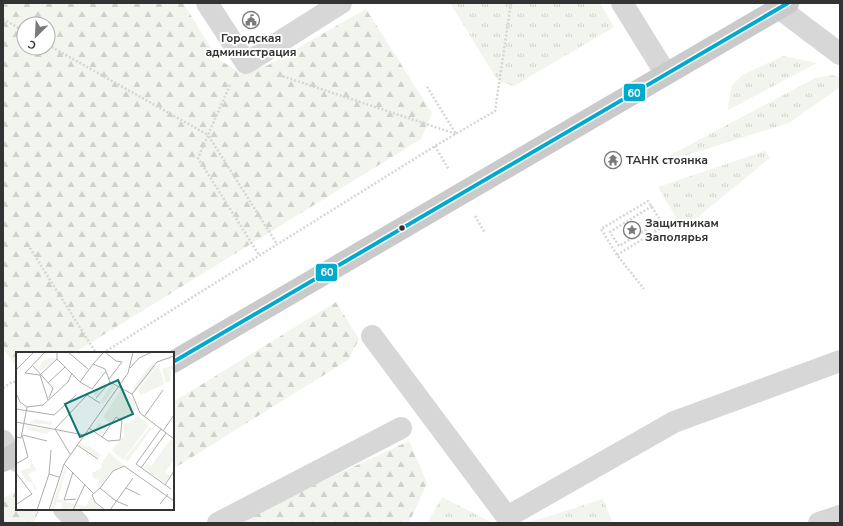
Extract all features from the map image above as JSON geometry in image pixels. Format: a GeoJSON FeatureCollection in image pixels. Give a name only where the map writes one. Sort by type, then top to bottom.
{"type":"FeatureCollection","features":[{"type":"Feature","properties":{"kind":"main road"},"geometry":{"type":"LineString","coordinates":[[174,361],[783,6]]}},
{"type":"Feature","properties":{"kind":"street"},"geometry":{"type":"LineString","coordinates":[[207,3],[246,63],[341,3]]}},
{"type":"Feature","properties":{"kind":"street"},"geometry":{"type":"LineString","coordinates":[[622,3],[666,74]]}},
{"type":"Feature","properties":{"kind":"street"},"geometry":{"type":"LineString","coordinates":[[783,6],[840,54]]}},
{"type":"Feature","properties":{"kind":"street"},"geometry":{"type":"LineString","coordinates":[[372,336],[507,517],[674,422],[840,361]]}},
{"type":"Feature","properties":{"kind":"street"},"geometry":{"type":"LineString","coordinates":[[218,523],[401,428]]}},
{"type":"Feature","properties":{"kind":"street"},"geometry":{"type":"LineString","coordinates":[[65,510],[78,523]]}},
{"type":"Feature","properties":{"kind":"street"},"geometry":{"type":"LineString","coordinates":[[820,523],[840,516]]}},
{"type":"Feature","properties":{"kind":"path"},"geometry":{"type":"LineString","coordinates":[[105,352],[435,146],[495,111],[511,3]]}},
{"type":"Feature","properties":{"kind":"path"},"geometry":{"type":"LineString","coordinates":[[3,19],[16,26]]}},
{"type":"Feature","properties":{"kind":"path"},"geometry":{"type":"LineString","coordinates":[[56,50],[208,135],[277,244]]}},
{"type":"Feature","properties":{"kind":"path"},"geometry":{"type":"LineString","coordinates":[[259,255],[198,158],[237,69],[246,63],[456,134]]}},
{"type":"Feature","properties":{"kind":"path"},"geometry":{"type":"LineString","coordinates":[[426,85],[456,134]]}},
{"type":"Feature","properties":{"kind":"path"},"geometry":{"type":"LineString","coordinates":[[617,255],[664,226],[648,201],[601,229],[617,255],[644,289]]}},
{"type":"Feature","properties":{"kind":"path"},"geometry":{"type":"LineString","coordinates":[[652,206],[610,232],[619,246],[661,221]]}},
{"type":"Feature","properties":{"kind":"path"},"geometry":{"type":"LineString","coordinates":[[30,248],[95,352]]}},
{"type":"Feature","properties":{"kind":"path"},"geometry":{"type":"LineString","coordinates":[[3,388],[12,382],[16,382]]}},
{"type":"Feature","properties":{"kind":"green space"},"geometry":{"type":"Polygon","coordinates":[[[3,3],[183,3],[218,59],[242,74],[268,65],[366,9],[432,113],[421,139],[76,352],[16,352],[16,367],[3,348],[3,3]]]}},
{"type":"Feature","properties":{"kind":"green space"},"geometry":{"type":"Polygon","coordinates":[[[450,3],[600,3],[614,27],[514,86],[498,81],[450,3]]]}},
{"type":"Feature","properties":{"kind":"green space"},"geometry":{"type":"Polygon","coordinates":[[[783,56],[817,63],[728,110],[731,87],[742,75],[783,56]]]}},
{"type":"Feature","properties":{"kind":"green space"},"geometry":{"type":"Polygon","coordinates":[[[833,75],[840,78],[840,87],[789,123],[646,168],[815,78],[833,75]]]}},
{"type":"Feature","properties":{"kind":"green space"},"geometry":{"type":"Polygon","coordinates":[[[765,151],[770,158],[683,229],[658,187],[765,151]]]}},
{"type":"Feature","properties":{"kind":"green space"},"geometry":{"type":"Polygon","coordinates":[[[336,302],[359,339],[348,360],[174,468],[174,401],[336,302]]]}},
{"type":"Feature","properties":{"kind":"green space"},"geometry":{"type":"Polygon","coordinates":[[[409,441],[427,483],[409,523],[232,523],[409,441]]]}},
{"type":"Feature","properties":{"kind":"green space"},"geometry":{"type":"Polygon","coordinates":[[[16,492],[16,510],[40,510],[33,523],[3,523],[3,498],[16,492]]]}},
{"type":"Feature","properties":{"kind":"green space"},"geometry":{"type":"Polygon","coordinates":[[[442,497],[493,523],[427,523],[442,497]]]}},
{"type":"Feature","properties":{"kind":"green space"},"geometry":{"type":"Polygon","coordinates":[[[603,499],[613,523],[520,523],[540,519],[603,499]]]}},
{"type":"Feature","properties":{"kind":"transit line","name":"60"},"geometry":{"type":"LineString","coordinates":[[174,361],[788,3]]}},
{"type":"Feature","properties":{"kind":"place","name":"Городская администрация"},"geometry":{"type":"Point","coordinates":[251,20]}},
{"type":"Feature","properties":{"kind":"place","name":"ТАНК стоянка"},"geometry":{"type":"Point","coordinates":[613,160]}},
{"type":"Feature","properties":{"kind":"place","name":"Защитникам Заполярья"},"geometry":{"type":"Point","coordinates":[632,230]}}]}
